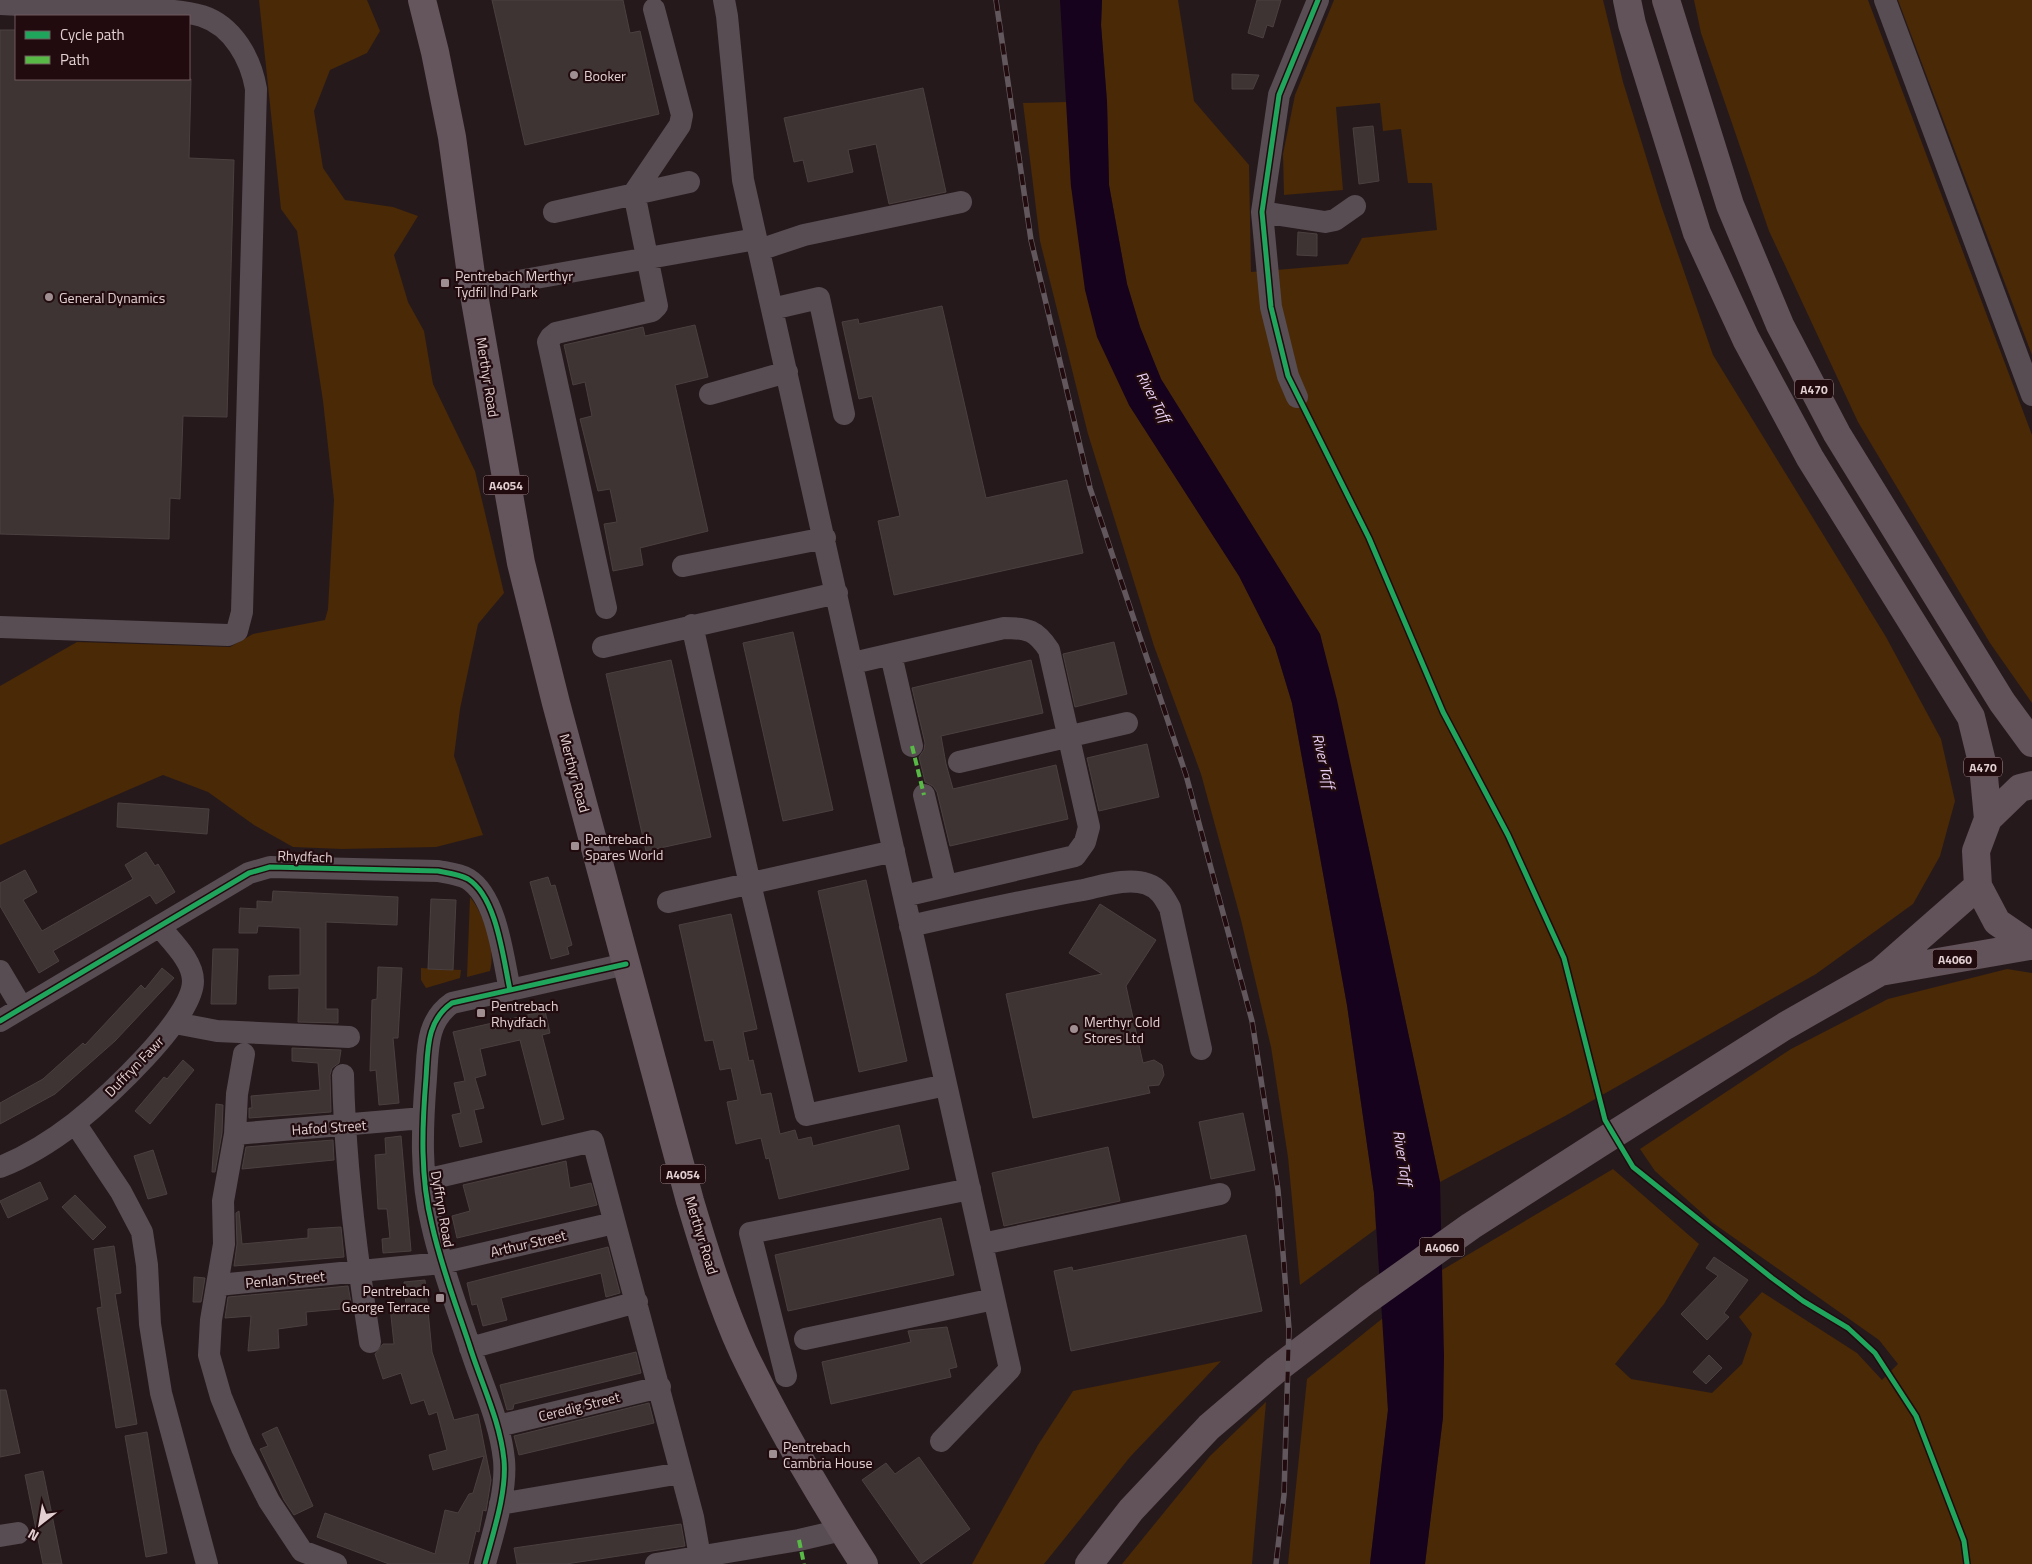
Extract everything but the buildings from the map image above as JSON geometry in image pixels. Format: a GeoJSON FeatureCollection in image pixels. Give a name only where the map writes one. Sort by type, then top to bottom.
{"type":"FeatureCollection","features":[{"type":"Feature","properties":{"kind":"highway","name":"A470"},"geometry":{"type":"LineString","coordinates":[[1627,0],[1632,24],[1697,233],[1746,339],[1810,458],[1971,717],[1982,766],[1988,819]]}},
{"type":"Feature","properties":{"kind":"highway","name":"A470"},"geometry":{"type":"LineString","coordinates":[[1666,0],[1730,205],[1780,325],[1837,434],[2002,702],[2032,743]]}},
{"type":"Feature","properties":{"kind":"highway"},"geometry":{"type":"LineString","coordinates":[[2031,946],[1997,922],[1978,886],[1976,851],[1988,819],[2020,788],[2032,785]]}},
{"type":"Feature","properties":{"kind":"highway","name":"A4060"},"geometry":{"type":"LineString","coordinates":[[1088,1564],[1131,1510],[1209,1427],[1277,1369],[1367,1300],[1471,1226],[1785,1026],[1880,972],[1978,886]]}},
{"type":"Feature","properties":{"kind":"highway","name":"A4060"},"geometry":{"type":"LineString","coordinates":[[1880,972],[2031,946]]}},
{"type":"Feature","properties":{"kind":"main road","name":"Merthyr Road"},"geometry":{"type":"LineString","coordinates":[[422,0],[435,52],[452,137],[473,289],[521,563],[690,1200],[722,1299],[743,1350],[782,1429],[864,1564]]}},
{"type":"Feature","properties":{"kind":"street"},"geometry":{"type":"LineString","coordinates":[[724,0],[743,180],[825,538],[1010,1369],[941,1441]]}},
{"type":"Feature","properties":{"kind":"street"},"geometry":{"type":"LineString","coordinates":[[1297,396],[1288,376],[1271,307],[1262,212],[1279,96],[1318,0]]}},
{"type":"Feature","properties":{"kind":"street"},"geometry":{"type":"LineString","coordinates":[[1885,0],[2032,395]]}},
{"type":"Feature","properties":{"kind":"street"},"geometry":{"type":"LineString","coordinates":[[0,4],[172,11],[203,16],[226,30],[244,52],[253,69],[256,89],[242,612],[237,631],[228,635],[0,627]]}},
{"type":"Feature","properties":{"kind":"street"},"geometry":{"type":"LineString","coordinates":[[606,608],[548,342],[556,333],[652,311],[656,306],[634,193],[680,126],[682,115],[654,9]]}},
{"type":"Feature","properties":{"kind":"street"},"geometry":{"type":"LineString","coordinates":[[554,212],[689,182]]}},
{"type":"Feature","properties":{"kind":"street"},"geometry":{"type":"LineString","coordinates":[[473,289],[648,258],[758,245],[961,202]]}},
{"type":"Feature","properties":{"kind":"street"},"geometry":{"type":"LineString","coordinates":[[1262,212],[1324,222],[1334,220],[1355,206]]}},
{"type":"Feature","properties":{"kind":"street"},"geometry":{"type":"LineString","coordinates":[[772,309],[819,298],[844,414]]}},
{"type":"Feature","properties":{"kind":"street"},"geometry":{"type":"LineString","coordinates":[[710,394],[787,372]]}},
{"type":"Feature","properties":{"kind":"street"},"geometry":{"type":"LineString","coordinates":[[683,566],[825,538]]}},
{"type":"Feature","properties":{"kind":"street"},"geometry":{"type":"LineString","coordinates":[[603,647],[837,593]]}},
{"type":"Feature","properties":{"kind":"street"},"geometry":{"type":"LineString","coordinates":[[692,625],[750,884],[806,1115],[946,1085]]}},
{"type":"Feature","properties":{"kind":"street"},"geometry":{"type":"LineString","coordinates":[[853,663],[1004,628],[1023,628],[1040,636],[1049,650],[1089,827],[1085,842],[1074,856],[904,896]]}},
{"type":"Feature","properties":{"kind":"street"},"geometry":{"type":"LineString","coordinates":[[891,655],[912,746]]}},
{"type":"Feature","properties":{"kind":"street"},"geometry":{"type":"LineString","coordinates":[[959,762],[1127,723]]}},
{"type":"Feature","properties":{"kind":"street"},"geometry":{"type":"LineString","coordinates":[[924,795],[946,886]]}},
{"type":"Feature","properties":{"kind":"street"},"geometry":{"type":"LineString","coordinates":[[668,902],[894,851]]}},
{"type":"Feature","properties":{"kind":"street","name":"Rhydfach"},"geometry":{"type":"LineString","coordinates":[[0,1020],[259,868],[270,866],[438,871],[468,879],[482,892],[490,905],[510,990]]}},
{"type":"Feature","properties":{"kind":"street"},"geometry":{"type":"LineString","coordinates":[[910,926],[1031,899],[1137,882],[1148,884],[1164,896],[1170,908],[1201,1049]]}},
{"type":"Feature","properties":{"kind":"street","name":"Duffryn Fawr"},"geometry":{"type":"LineString","coordinates":[[0,1167],[16,1161],[75,1123],[116,1086],[176,1023],[191,994],[193,981],[191,967],[160,927]]}},
{"type":"Feature","properties":{"kind":"street","name":"Dyffryn Road"},"geometry":{"type":"LineString","coordinates":[[485,1564],[500,1504],[504,1462],[498,1426],[442,1264],[431,1224],[424,1180],[423,1118],[428,1042],[435,1019],[442,1010],[452,1003],[626,964]]}},
{"type":"Feature","properties":{"kind":"street"},"geometry":{"type":"LineString","coordinates":[[0,971],[22,1008]]}},
{"type":"Feature","properties":{"kind":"street"},"geometry":{"type":"LineString","coordinates":[[176,1023],[216,1031],[349,1037]]}},
{"type":"Feature","properties":{"kind":"street"},"geometry":{"type":"LineString","coordinates":[[244,1054],[237,1094],[235,1134],[223,1201],[224,1244],[211,1320],[209,1355],[221,1397],[242,1448],[269,1501],[302,1551],[336,1564]]}},
{"type":"Feature","properties":{"kind":"street"},"geometry":{"type":"LineString","coordinates":[[343,1076],[344,1126],[359,1272],[370,1342]]}},
{"type":"Feature","properties":{"kind":"street","name":"Hafod Street"},"geometry":{"type":"LineString","coordinates":[[235,1134],[423,1118]]}},
{"type":"Feature","properties":{"kind":"street"},"geometry":{"type":"LineString","coordinates":[[75,1123],[121,1192],[142,1232],[147,1265],[150,1324],[159,1384],[207,1564]]}},
{"type":"Feature","properties":{"kind":"street"},"geometry":{"type":"LineString","coordinates":[[424,1180],[593,1141],[694,1517],[700,1557]]}},
{"type":"Feature","properties":{"kind":"street"},"geometry":{"type":"LineString","coordinates":[[786,1376],[750,1233],[970,1189]]}},
{"type":"Feature","properties":{"kind":"street"},"geometry":{"type":"LineString","coordinates":[[982,1244],[1220,1194]]}},
{"type":"Feature","properties":{"kind":"street","name":"Arthur Street"},"geometry":{"type":"LineString","coordinates":[[442,1264],[614,1223]]}},
{"type":"Feature","properties":{"kind":"street","name":"Penlan Street"},"geometry":{"type":"LineString","coordinates":[[218,1285],[442,1264]]}},
{"type":"Feature","properties":{"kind":"street"},"geometry":{"type":"LineString","coordinates":[[805,1339],[994,1299]]}},
{"type":"Feature","properties":{"kind":"street"},"geometry":{"type":"LineString","coordinates":[[470,1348],[637,1302]]}},
{"type":"Feature","properties":{"kind":"street","name":"Ceredig Street"},"geometry":{"type":"LineString","coordinates":[[498,1426],[660,1387]]}},
{"type":"Feature","properties":{"kind":"street"},"geometry":{"type":"LineString","coordinates":[[500,1504],[681,1473]]}},
{"type":"Feature","properties":{"kind":"street"},"geometry":{"type":"LineString","coordinates":[[656,1564],[842,1530]]}},
{"type":"Feature","properties":{"kind":"shaded area"},"geometry":{"type":"Polygon","coordinates":[[[259,0],[367,0],[380,31],[367,53],[330,70],[314,111],[323,168],[345,200],[393,207],[418,216],[394,255],[408,302],[424,331],[433,384],[475,471],[504,593],[478,624],[460,709],[454,756],[483,835],[436,847],[342,849],[293,847],[254,825],[208,792],[163,775],[0,845],[0,686],[77,642],[230,647],[253,634],[325,620],[328,609],[334,500],[323,401],[297,231],[281,209],[259,0]]]}},
{"type":"Feature","properties":{"kind":"shaded area"},"geometry":{"type":"Polygon","coordinates":[[[1102,0],[1178,0],[1194,101],[1249,165],[1251,272],[1348,264],[1362,238],[1437,230],[1432,183],[1408,183],[1401,129],[1383,131],[1380,103],[1336,107],[1343,190],[1284,195],[1283,154],[1295,95],[1334,0],[1603,0],[1623,82],[1662,208],[1713,355],[1886,637],[1941,739],[1955,801],[1940,856],[1913,904],[1816,974],[1565,1116],[1440,1182],[1369,850],[1320,634],[1161,379],[1140,327],[1127,284],[1109,185],[1107,102],[1101,25],[1102,0]]]}},
{"type":"Feature","properties":{"kind":"shaded area"},"geometry":{"type":"Polygon","coordinates":[[[1694,0],[1868,0],[2032,435],[2032,703],[1990,643],[1858,422],[1769,231],[1701,33],[1694,0]]]}},
{"type":"Feature","properties":{"kind":"shaded area"},"geometry":{"type":"Polygon","coordinates":[[[1898,0],[2032,0],[2032,355],[1898,0]]]}},
{"type":"Feature","properties":{"kind":"shaded area"},"geometry":{"type":"Polygon","coordinates":[[[1067,102],[1071,186],[1129,405],[1239,576],[1275,647],[1292,703],[1347,1005],[1374,1193],[1376,1229],[1300,1285],[1288,1157],[1271,1047],[1241,920],[1201,774],[1154,646],[1088,434],[1040,241],[1023,103],[1067,102]]]}},
{"type":"Feature","properties":{"kind":"shaded area"},"geometry":{"type":"Polygon","coordinates":[[[470,897],[480,913],[488,933],[491,962],[490,971],[467,977],[470,897]]]}},
{"type":"Feature","properties":{"kind":"shaded area"},"geometry":{"type":"Polygon","coordinates":[[[421,968],[461,970],[460,978],[426,988],[421,980],[421,968]]]}},
{"type":"Feature","properties":{"kind":"shaded area"},"geometry":{"type":"Polygon","coordinates":[[[2007,969],[2032,973],[2032,1564],[1425,1564],[1443,1417],[1442,1270],[1613,1169],[1699,1244],[1664,1304],[1615,1364],[1631,1379],[1712,1393],[1742,1364],[1752,1334],[1739,1317],[1762,1292],[1857,1353],[1882,1380],[1898,1364],[1879,1340],[1713,1223],[1655,1171],[1640,1149],[1791,1049],[1888,999],[2007,969]]]}},
{"type":"Feature","properties":{"kind":"shaded area"},"geometry":{"type":"Polygon","coordinates":[[[1383,1318],[1388,1410],[1370,1564],[1288,1564],[1307,1379],[1383,1318]]]}},
{"type":"Feature","properties":{"kind":"shaded area"},"geometry":{"type":"Polygon","coordinates":[[[1221,1361],[1130,1457],[1044,1564],[972,1564],[1038,1445],[1073,1391],[1221,1361]]]}},
{"type":"Feature","properties":{"kind":"shaded area"},"geometry":{"type":"Polygon","coordinates":[[[1266,1402],[1252,1564],[1122,1564],[1210,1456],[1266,1402]]]}},
{"type":"Feature","properties":{"kind":"water","name":"River Taff"},"geometry":{"type":"Polygon","coordinates":[[[1060,0],[1102,0],[1101,25],[1107,102],[1109,185],[1127,284],[1140,327],[1161,379],[1320,634],[1337,700],[1440,1182],[1444,1356],[1443,1417],[1425,1564],[1370,1564],[1388,1410],[1374,1193],[1347,1005],[1292,703],[1275,647],[1239,576],[1129,405],[1097,337],[1085,290],[1071,186],[1060,0]]]}},
{"type":"Feature","properties":{"kind":"railway"},"geometry":{"type":"LineString","coordinates":[[996,0],[1031,240],[1090,488],[1186,775],[1252,1021],[1278,1190],[1289,1329],[1284,1495],[1276,1564]]}},
{"type":"Feature","properties":{"kind":"marked path"},"geometry":{"type":"LineString","coordinates":[[912,746],[924,795]]}},
{"type":"Feature","properties":{"kind":"marked path"},"geometry":{"type":"LineString","coordinates":[[799,1540],[804,1564]]}},
{"type":"Feature","properties":{"kind":"cycle path"},"geometry":{"type":"LineString","coordinates":[[1318,0],[1279,95],[1262,212],[1271,307],[1288,376],[1369,538],[1443,712],[1508,835],[1564,958],[1605,1120],[1633,1167],[1772,1278],[1803,1301],[1848,1328],[1875,1353],[1916,1416],[1964,1541],[1967,1564]]}},
{"type":"Feature","properties":{"kind":"cycle path"},"geometry":{"type":"LineString","coordinates":[[0,1021],[249,873],[270,867],[438,871],[468,879],[486,899],[492,914],[510,990]]}},
{"type":"Feature","properties":{"kind":"cycle path"},"geometry":{"type":"LineString","coordinates":[[485,1564],[501,1499],[504,1460],[499,1430],[444,1270],[428,1207],[425,1189],[423,1133],[427,1057],[430,1037],[437,1018],[452,1003],[626,964]]}},
{"type":"Feature","properties":{"kind":"place","name":"Booker"},"geometry":{"type":"Point","coordinates":[574,75]}},
{"type":"Feature","properties":{"kind":"place","name":"Pentrebach Merthyr Tydfil Ind Park"},"geometry":{"type":"Point","coordinates":[445,283]}},
{"type":"Feature","properties":{"kind":"place","name":"General Dynamics"},"geometry":{"type":"Point","coordinates":[49,297]}},
{"type":"Feature","properties":{"kind":"place","name":"Pentrebach Spares World"},"geometry":{"type":"Point","coordinates":[575,846]}},
{"type":"Feature","properties":{"kind":"place","name":"Pentrebach Rhydfach"},"geometry":{"type":"Point","coordinates":[481,1013]}},
{"type":"Feature","properties":{"kind":"place","name":"Merthyr Cold Stores Ltd"},"geometry":{"type":"Point","coordinates":[1074,1029]}},
{"type":"Feature","properties":{"kind":"place","name":"Pentrebach George Terrace"},"geometry":{"type":"Point","coordinates":[440,1298]}},
{"type":"Feature","properties":{"kind":"place","name":"Pentrebach Cambria House"},"geometry":{"type":"Point","coordinates":[773,1454]}}]}
